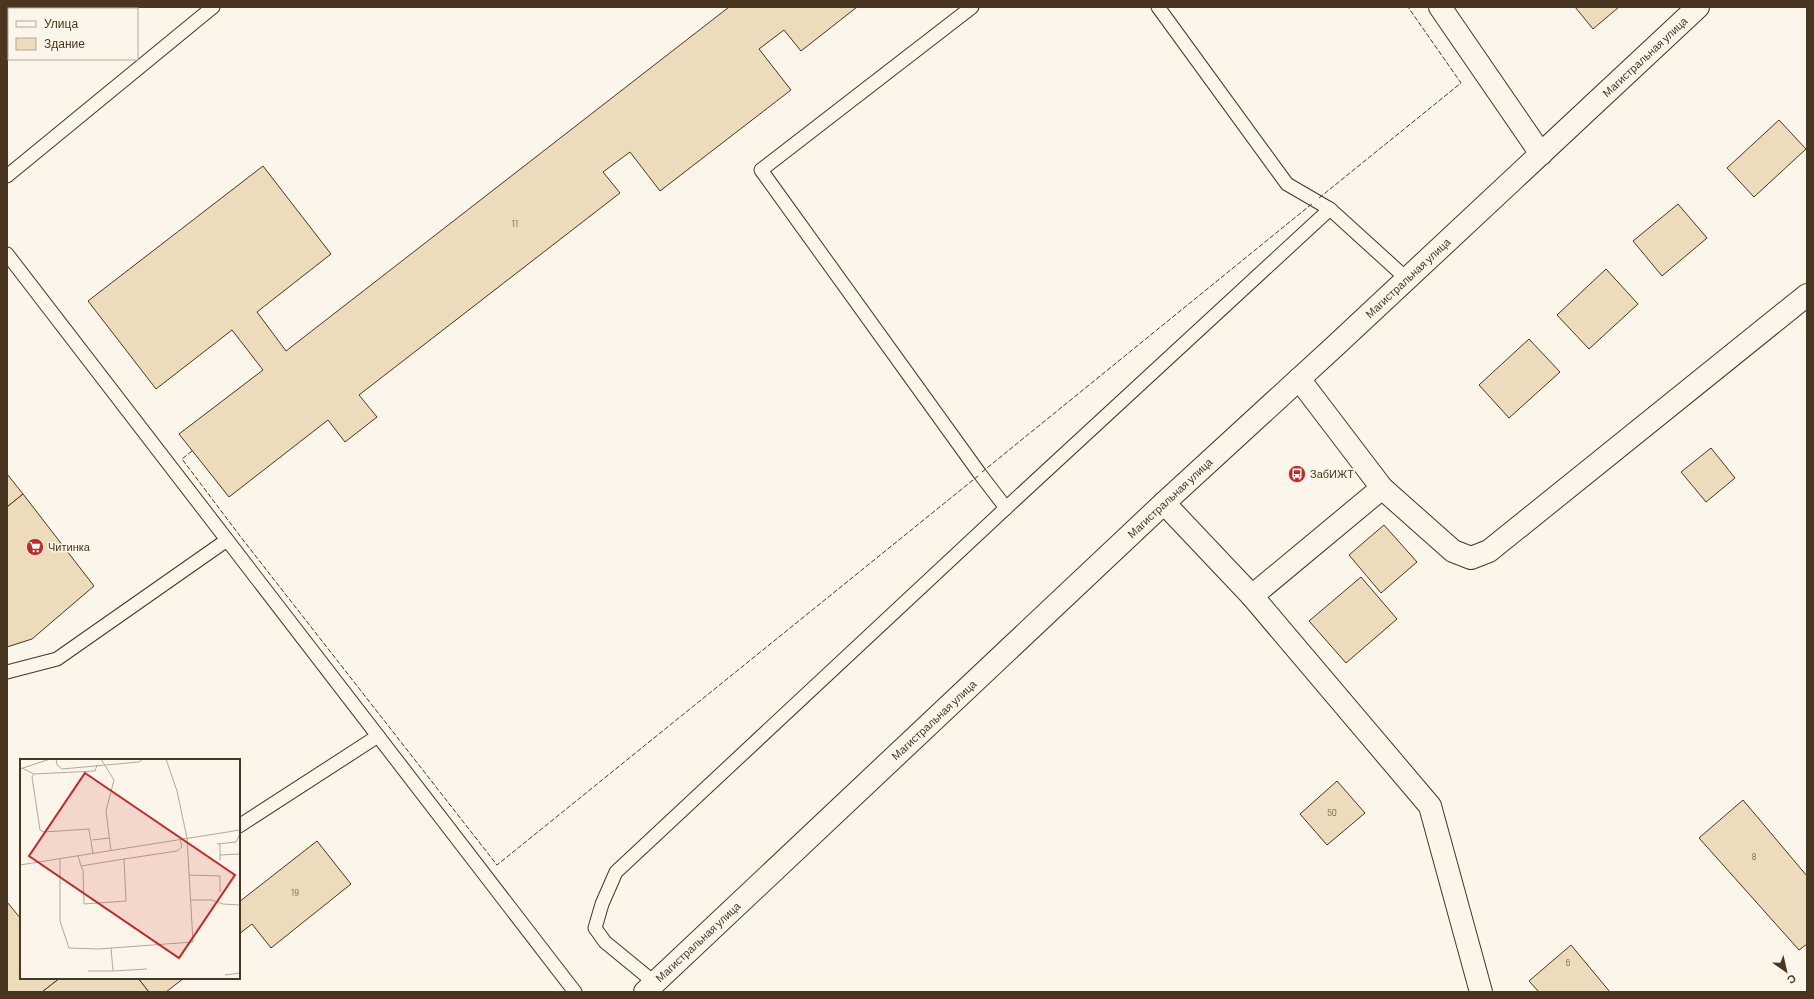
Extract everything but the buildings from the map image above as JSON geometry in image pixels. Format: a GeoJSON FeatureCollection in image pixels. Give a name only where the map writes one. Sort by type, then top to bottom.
{"type":"FeatureCollection","features":[{"type":"Feature","properties":{"kind":"street"},"geometry":{"type":"LineString","coordinates":[[1440,7],[1541,154]]}},
{"type":"Feature","properties":{"kind":"street","name":"Магистральная улица"},"geometry":{"type":"LineString","coordinates":[[650,987],[1164,503],[1698,7]]}},
{"type":"Feature","properties":{"kind":"street"},"geometry":{"type":"LineString","coordinates":[[1299,379],[1382,488],[1453,551],[1471,558],[1489,551],[1807,295]]}},
{"type":"Feature","properties":{"kind":"street"},"geometry":{"type":"LineString","coordinates":[[1252,596],[1382,488]]}},
{"type":"Feature","properties":{"kind":"street"},"geometry":{"type":"LineString","coordinates":[[1164,503],[1252,596],[1430,806],[1481,992]]}},
{"type":"Feature","properties":{"kind":"lane"},"geometry":{"type":"LineString","coordinates":[[7,176],[213,7]]}},
{"type":"Feature","properties":{"kind":"lane"},"geometry":{"type":"LineString","coordinates":[[972,7],[761,170],[1006,508]]}},
{"type":"Feature","properties":{"kind":"lane"},"geometry":{"type":"LineString","coordinates":[[1158,7],[1287,184],[1330,209],[1407,278]]}},
{"type":"Feature","properties":{"kind":"lane"},"geometry":{"type":"LineString","coordinates":[[650,987],[605,942],[595,928],[602,904],[616,872],[1006,508],[1330,209]]}},
{"type":"Feature","properties":{"kind":"lane"},"geometry":{"type":"LineString","coordinates":[[7,254],[575,992]]}},
{"type":"Feature","properties":{"kind":"lane"},"geometry":{"type":"LineString","coordinates":[[7,672],[57,659],[227,540]]}},
{"type":"Feature","properties":{"kind":"lane"},"geometry":{"type":"LineString","coordinates":[[240,825],[378,736]]}},
{"type":"Feature","properties":{"kind":"fence"},"geometry":{"type":"LineString","coordinates":[[1319,198],[1461,83],[1408,7]]}},
{"type":"Feature","properties":{"kind":"fence"},"geometry":{"type":"LineString","coordinates":[[982,472],[1313,203]]}},
{"type":"Feature","properties":{"kind":"fence"},"geometry":{"type":"LineString","coordinates":[[192,451],[182,459],[240,536],[497,865],[978,476]]}},
{"type":"Feature","properties":{"kind":"place","name":"ЗабИЖТ"},"geometry":{"type":"Point","coordinates":[1297,474]}},
{"type":"Feature","properties":{"kind":"place","name":"Читинка"},"geometry":{"type":"Point","coordinates":[35,547]}}]}
